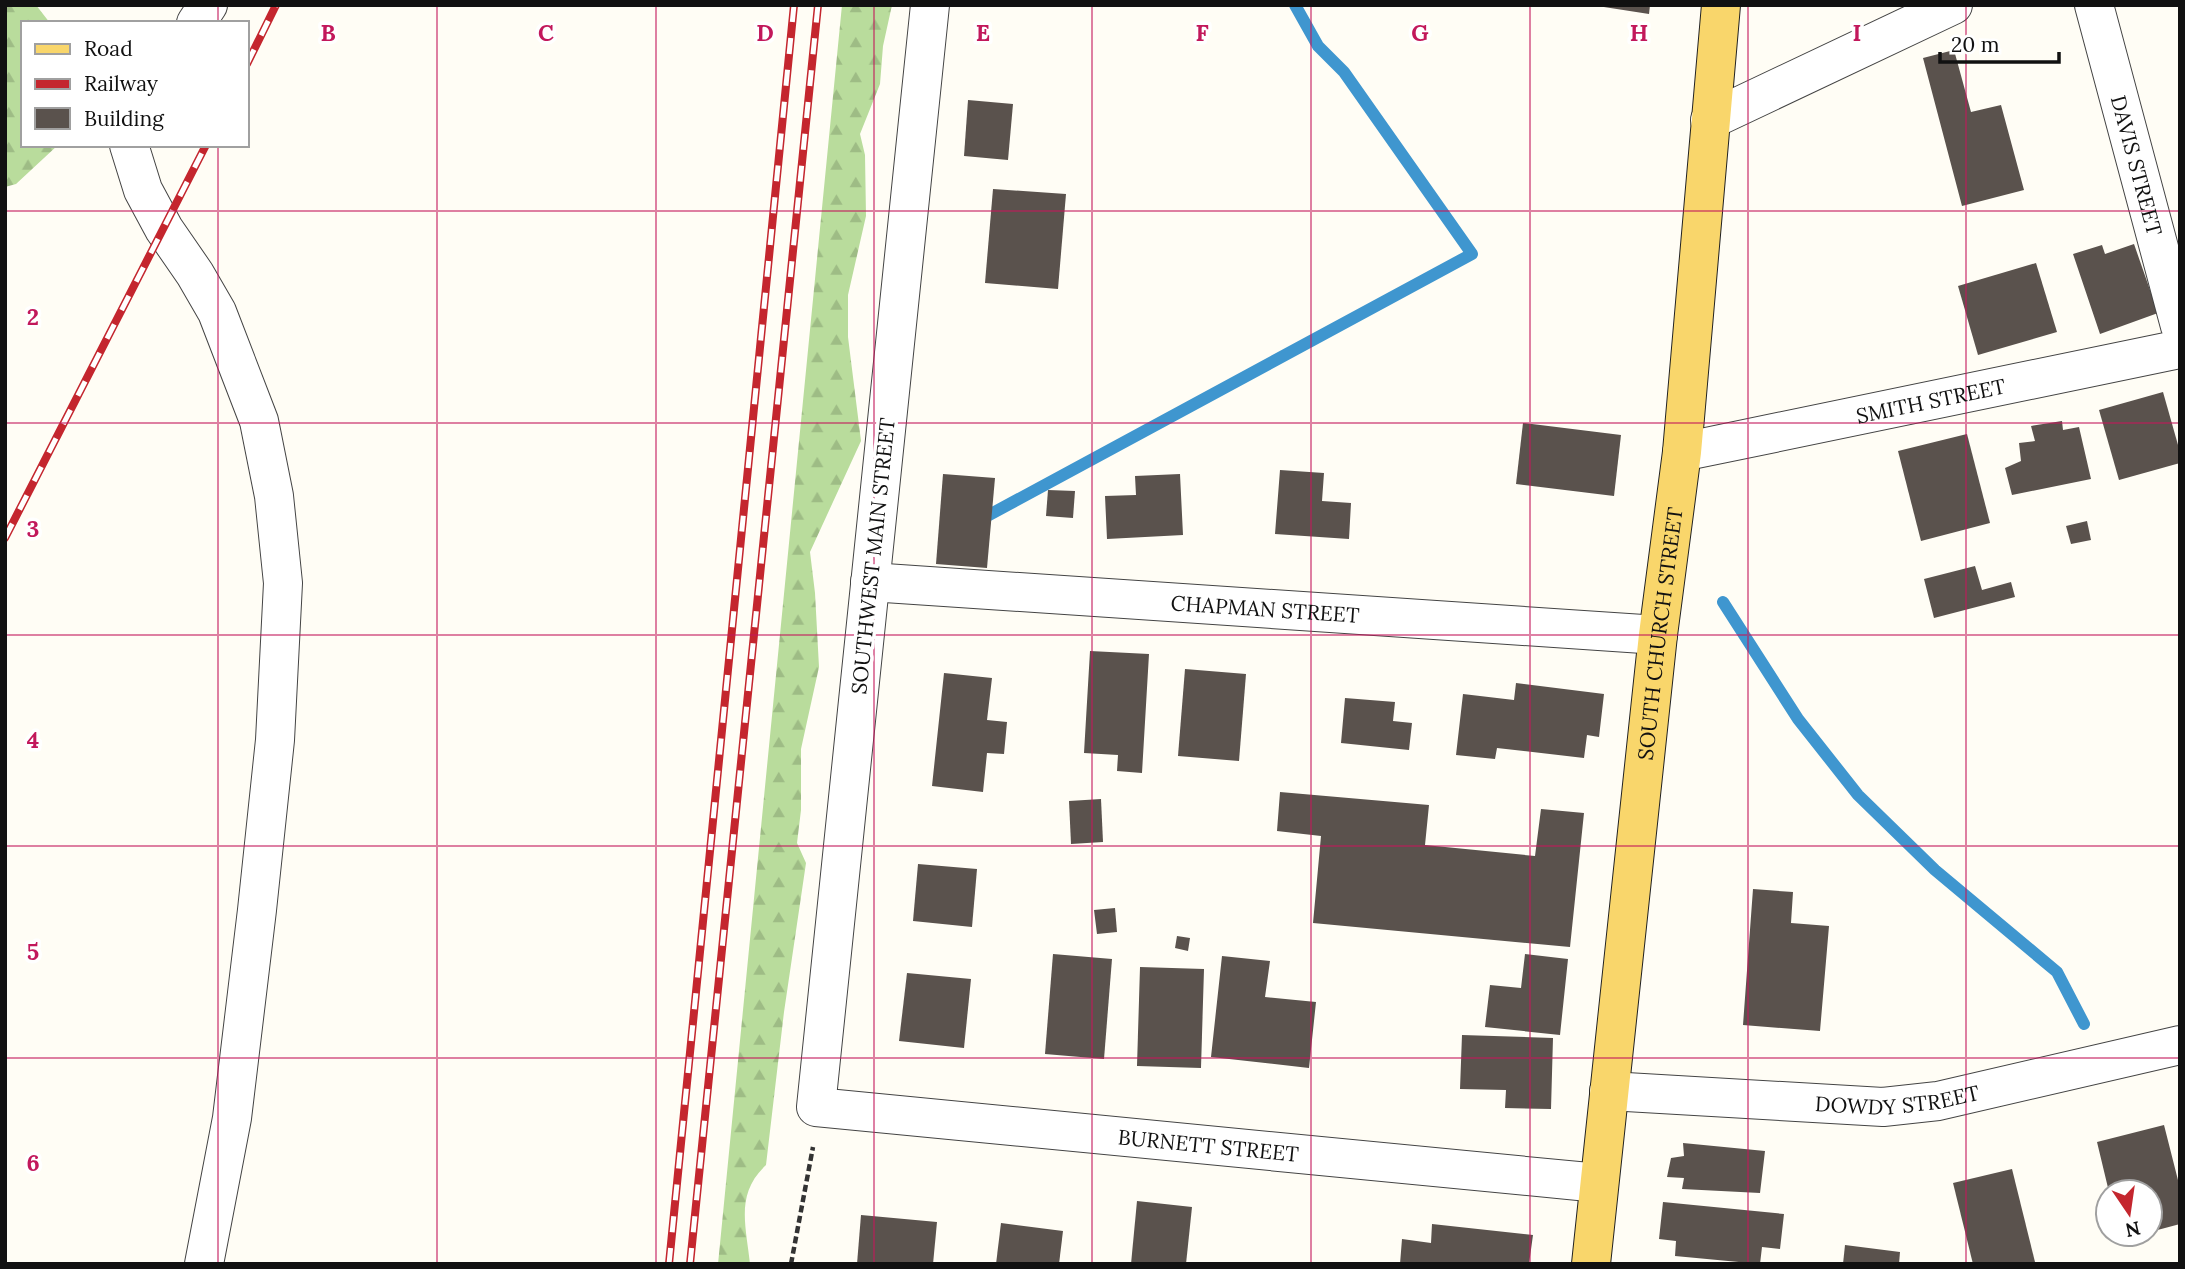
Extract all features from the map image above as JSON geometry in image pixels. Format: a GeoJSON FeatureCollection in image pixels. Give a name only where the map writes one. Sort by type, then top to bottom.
{"type":"FeatureCollection","features":[{"type":"Feature","properties":{"kind":"main road","name":"SOUTH CHURCH STREET"},"geometry":{"type":"LineString","coordinates":[[1591,1264],[1658,635],[1682,452],[1721,5]]}},
{"type":"Feature","properties":{"kind":"street"},"geometry":{"type":"LineString","coordinates":[[197,21],[208,5]]}},
{"type":"Feature","properties":{"kind":"street","name":"SOUTHWEST MAIN STREET"},"geometry":{"type":"LineString","coordinates":[[816,1107],[930,5]]}},
{"type":"Feature","properties":{"kind":"street"},"geometry":{"type":"LineString","coordinates":[[1710,120],[1953,5]]}},
{"type":"Feature","properties":{"kind":"street","name":"DAVIS STREET"},"geometry":{"type":"LineString","coordinates":[[2094,5],[2180,326]]}},
{"type":"Feature","properties":{"kind":"street"},"geometry":{"type":"LineString","coordinates":[[128,147],[143,190],[164,229],[217,312],[258,421],[274,496],[283,583],[275,740],[256,924],[232,1118],[204,1264]]}},
{"type":"Feature","properties":{"kind":"street","name":"SMITH STREET"},"geometry":{"type":"LineString","coordinates":[[1682,452],[2180,349]]}},
{"type":"Feature","properties":{"kind":"street","name":"CHAPMAN STREET"},"geometry":{"type":"LineString","coordinates":[[870,582],[1658,635]]}},
{"type":"Feature","properties":{"kind":"street","name":"DOWDY STREET"},"geometry":{"type":"LineString","coordinates":[[1609,1091],[1884,1107],[1938,1101],[2180,1045]]}},
{"type":"Feature","properties":{"kind":"street","name":"BURNETT STREET"},"geometry":{"type":"LineString","coordinates":[[816,1107],[1599,1183]]}},
{"type":"Feature","properties":{"kind":"path"},"geometry":{"type":"LineString","coordinates":[[791,1264],[813,1154],[816,1107]]}},
{"type":"Feature","properties":{"kind":"green space"},"geometry":{"type":"Polygon","coordinates":[[[5,5],[36,5],[48,21],[21,21],[21,147],[56,147],[16,184],[5,187],[5,5]]]}},
{"type":"Feature","properties":{"kind":"green space"},"geometry":{"type":"Polygon","coordinates":[[[842,5],[892,5],[883,46],[880,84],[860,134],[865,155],[866,216],[848,295],[848,337],[861,441],[810,552],[819,667],[801,749],[801,810],[797,843],[806,863],[784,1012],[766,1165],[756,1176],[746,1199],[745,1223],[750,1264],[718,1264],[842,5]]]}},
{"type":"Feature","properties":{"kind":"building"},"geometry":{"type":"Polygon","coordinates":[[[1591,5],[1650,5],[1649,14],[1591,5]]]}},
{"type":"Feature","properties":{"kind":"building"},"geometry":{"type":"Polygon","coordinates":[[[1954,50],[1971,112],[2001,105],[2024,190],[1962,206],[1923,58],[1954,50]]]}},
{"type":"Feature","properties":{"kind":"building"},"geometry":{"type":"Polygon","coordinates":[[[968,100],[1013,104],[1008,160],[964,156],[968,100]]]}},
{"type":"Feature","properties":{"kind":"building"},"geometry":{"type":"Polygon","coordinates":[[[993,189],[1066,194],[1058,289],[985,283],[993,189]]]}},
{"type":"Feature","properties":{"kind":"building"},"geometry":{"type":"Polygon","coordinates":[[[2134,244],[2158,313],[2100,334],[2073,254],[2102,245],[2105,254],[2134,244]]]}},
{"type":"Feature","properties":{"kind":"building"},"geometry":{"type":"Polygon","coordinates":[[[2036,263],[2057,332],[1978,355],[1958,286],[2036,263]]]}},
{"type":"Feature","properties":{"kind":"building"},"geometry":{"type":"Polygon","coordinates":[[[2163,392],[2180,452],[2180,463],[2119,480],[2099,410],[2163,392]]]}},
{"type":"Feature","properties":{"kind":"building"},"geometry":{"type":"Polygon","coordinates":[[[2062,421],[2063,430],[2079,427],[2091,479],[2012,495],[2005,468],[2021,461],[2019,443],[2035,441],[2031,426],[2062,421]]]}},
{"type":"Feature","properties":{"kind":"building"},"geometry":{"type":"Polygon","coordinates":[[[1523,423],[1621,435],[1614,496],[1516,484],[1523,423]]]}},
{"type":"Feature","properties":{"kind":"building"},"geometry":{"type":"Polygon","coordinates":[[[1967,434],[1990,523],[1921,541],[1898,451],[1967,434]]]}},
{"type":"Feature","properties":{"kind":"building"},"geometry":{"type":"Polygon","coordinates":[[[1280,470],[1324,473],[1322,501],[1351,503],[1349,539],[1275,534],[1280,470]]]}},
{"type":"Feature","properties":{"kind":"building"},"geometry":{"type":"Polygon","coordinates":[[[943,474],[995,478],[987,568],[936,564],[943,474]]]}},
{"type":"Feature","properties":{"kind":"building"},"geometry":{"type":"Polygon","coordinates":[[[1180,474],[1183,535],[1107,539],[1105,496],[1136,495],[1135,476],[1180,474]]]}},
{"type":"Feature","properties":{"kind":"building"},"geometry":{"type":"Polygon","coordinates":[[[1048,490],[1075,491],[1073,518],[1046,516],[1048,490]]]}},
{"type":"Feature","properties":{"kind":"building"},"geometry":{"type":"Polygon","coordinates":[[[2087,521],[2091,540],[2071,544],[2066,526],[2087,521]]]}},
{"type":"Feature","properties":{"kind":"building"},"geometry":{"type":"Polygon","coordinates":[[[1975,566],[1982,590],[2011,582],[2015,597],[1934,618],[1924,579],[1975,566]]]}},
{"type":"Feature","properties":{"kind":"building"},"geometry":{"type":"Polygon","coordinates":[[[1090,651],[1149,654],[1142,773],[1117,771],[1118,755],[1084,753],[1090,651]]]}},
{"type":"Feature","properties":{"kind":"building"},"geometry":{"type":"Polygon","coordinates":[[[1185,669],[1246,674],[1239,761],[1178,756],[1185,669]]]}},
{"type":"Feature","properties":{"kind":"building"},"geometry":{"type":"Polygon","coordinates":[[[944,673],[992,678],[987,720],[1007,722],[1004,754],[987,753],[983,792],[932,786],[944,673]]]}},
{"type":"Feature","properties":{"kind":"building"},"geometry":{"type":"Polygon","coordinates":[[[1516,683],[1604,694],[1599,737],[1587,735],[1584,758],[1497,748],[1495,759],[1456,755],[1463,694],[1514,700],[1516,683]]]}},
{"type":"Feature","properties":{"kind":"building"},"geometry":{"type":"Polygon","coordinates":[[[1345,698],[1395,702],[1393,721],[1412,723],[1409,750],[1341,743],[1345,698]]]}},
{"type":"Feature","properties":{"kind":"building"},"geometry":{"type":"Polygon","coordinates":[[[1280,792],[1429,805],[1425,845],[1535,856],[1541,809],[1584,813],[1570,947],[1313,923],[1321,836],[1277,831],[1280,792]]]}},
{"type":"Feature","properties":{"kind":"building"},"geometry":{"type":"Polygon","coordinates":[[[1101,799],[1103,842],[1071,844],[1069,801],[1101,799]]]}},
{"type":"Feature","properties":{"kind":"building"},"geometry":{"type":"Polygon","coordinates":[[[918,864],[977,869],[972,927],[913,921],[918,864]]]}},
{"type":"Feature","properties":{"kind":"building"},"geometry":{"type":"Polygon","coordinates":[[[1753,889],[1793,892],[1791,923],[1829,926],[1820,1031],[1743,1025],[1753,889]]]}},
{"type":"Feature","properties":{"kind":"building"},"geometry":{"type":"Polygon","coordinates":[[[1115,908],[1117,932],[1097,934],[1094,910],[1115,908]]]}},
{"type":"Feature","properties":{"kind":"building"},"geometry":{"type":"Polygon","coordinates":[[[1177,936],[1190,938],[1188,951],[1175,948],[1177,936]]]}},
{"type":"Feature","properties":{"kind":"building"},"geometry":{"type":"Polygon","coordinates":[[[1053,954],[1112,959],[1104,1059],[1045,1054],[1053,954]]]}},
{"type":"Feature","properties":{"kind":"building"},"geometry":{"type":"Polygon","coordinates":[[[1525,954],[1568,959],[1560,1035],[1485,1027],[1490,985],[1521,988],[1525,954]]]}},
{"type":"Feature","properties":{"kind":"building"},"geometry":{"type":"Polygon","coordinates":[[[1222,956],[1270,961],[1265,997],[1316,1002],[1309,1068],[1211,1057],[1222,956]]]}},
{"type":"Feature","properties":{"kind":"building"},"geometry":{"type":"Polygon","coordinates":[[[1140,967],[1204,969],[1201,1068],[1137,1066],[1140,967]]]}},
{"type":"Feature","properties":{"kind":"building"},"geometry":{"type":"Polygon","coordinates":[[[907,973],[971,979],[964,1048],[899,1041],[907,973]]]}},
{"type":"Feature","properties":{"kind":"building"},"geometry":{"type":"Polygon","coordinates":[[[1462,1035],[1553,1038],[1551,1109],[1505,1108],[1506,1090],[1460,1089],[1462,1035]]]}},
{"type":"Feature","properties":{"kind":"building"},"geometry":{"type":"Polygon","coordinates":[[[2164,1125],[2180,1188],[2180,1224],[2164,1228],[2164,1178],[2106,1178],[2097,1142],[2164,1125]]]}},
{"type":"Feature","properties":{"kind":"building"},"geometry":{"type":"Polygon","coordinates":[[[1683,1143],[1765,1151],[1760,1193],[1682,1189],[1684,1178],[1667,1177],[1671,1158],[1684,1156],[1683,1143]]]}},
{"type":"Feature","properties":{"kind":"building"},"geometry":{"type":"Polygon","coordinates":[[[2012,1169],[2035,1262],[1973,1264],[1953,1183],[2012,1169]]]}},
{"type":"Feature","properties":{"kind":"building"},"geometry":{"type":"Polygon","coordinates":[[[1137,1201],[1192,1207],[1186,1264],[1131,1264],[1137,1201]]]}},
{"type":"Feature","properties":{"kind":"building"},"geometry":{"type":"Polygon","coordinates":[[[1663,1202],[1784,1214],[1780,1249],[1762,1247],[1760,1264],[1675,1256],[1676,1241],[1659,1239],[1663,1202]]]}},
{"type":"Feature","properties":{"kind":"building"},"geometry":{"type":"Polygon","coordinates":[[[861,1215],[937,1222],[933,1264],[857,1264],[861,1215]]]}},
{"type":"Feature","properties":{"kind":"building"},"geometry":{"type":"Polygon","coordinates":[[[1001,1223],[1063,1231],[1059,1264],[996,1264],[1001,1223]]]}},
{"type":"Feature","properties":{"kind":"building"},"geometry":{"type":"Polygon","coordinates":[[[1432,1224],[1533,1235],[1529,1264],[1400,1264],[1402,1239],[1431,1243],[1432,1224]]]}},
{"type":"Feature","properties":{"kind":"building"},"geometry":{"type":"Polygon","coordinates":[[[1845,1245],[1900,1252],[1899,1264],[1843,1264],[1845,1245]]]}},
{"type":"Feature","properties":{"kind":"waterway"},"geometry":{"type":"LineString","coordinates":[[978,521],[1472,254],[1344,72],[1318,46],[1295,5]]}},
{"type":"Feature","properties":{"kind":"waterway"},"geometry":{"type":"LineString","coordinates":[[1723,602],[1798,719],[1858,795],[1935,870],[2057,972],[2084,1024]]}},
{"type":"Feature","properties":{"kind":"railway"},"geometry":{"type":"LineString","coordinates":[[248,62],[276,5]]}},
{"type":"Feature","properties":{"kind":"railway"},"geometry":{"type":"LineString","coordinates":[[669,1264],[794,5]]}},
{"type":"Feature","properties":{"kind":"railway"},"geometry":{"type":"LineString","coordinates":[[690,1264],[818,5]]}},
{"type":"Feature","properties":{"kind":"railway"},"geometry":{"type":"LineString","coordinates":[[5,538],[205,147]]}}]}
